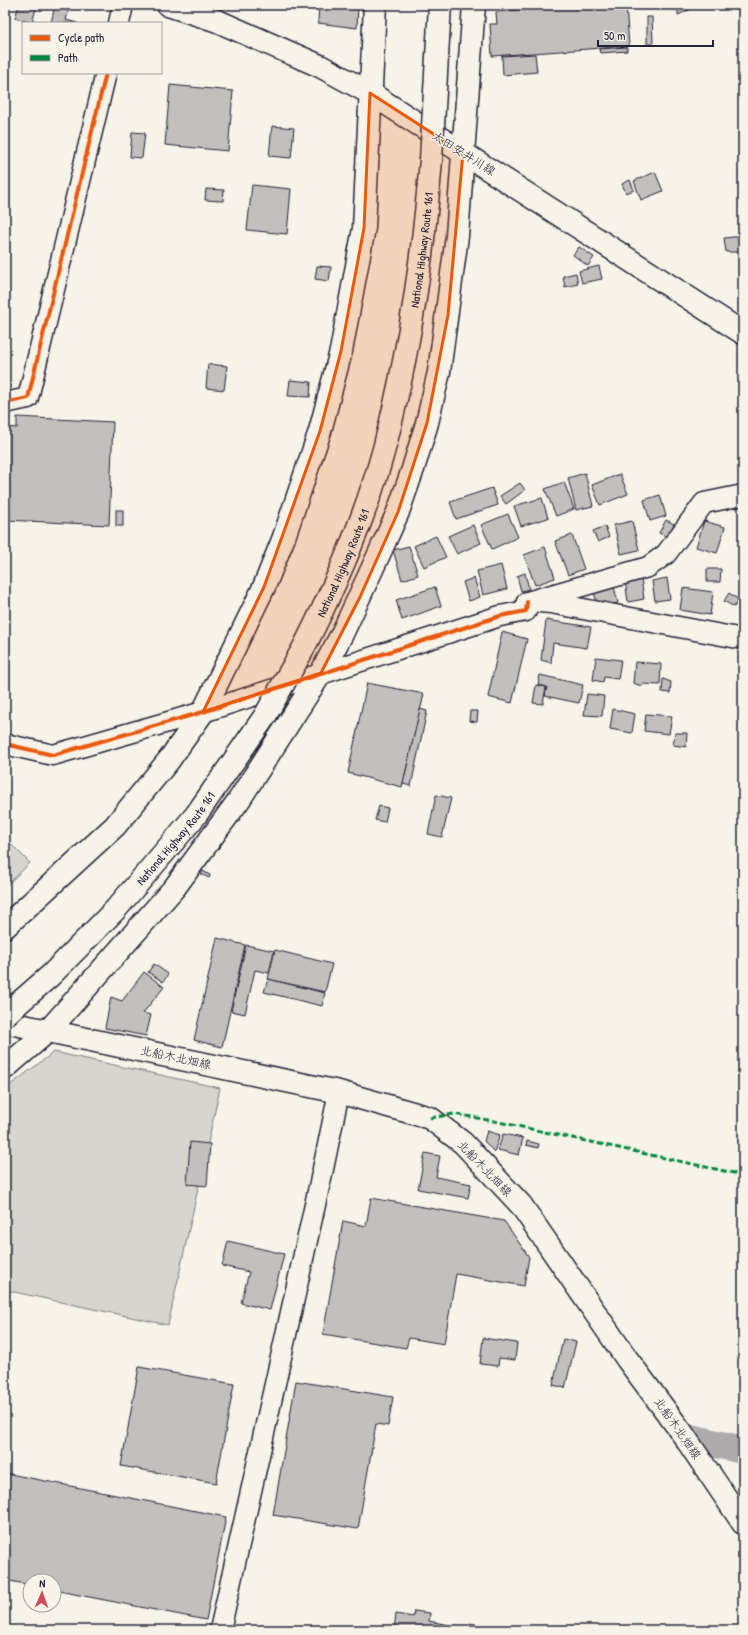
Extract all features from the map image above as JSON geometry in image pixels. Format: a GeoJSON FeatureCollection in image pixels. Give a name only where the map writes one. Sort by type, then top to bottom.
{"type":"FeatureCollection","features":[{"type":"Feature","properties":{"kind":"main road","name":"太田安井川線"},"geometry":{"type":"LineString","coordinates":[[168,5],[215,20],[320,66],[370,93],[743,333]]}},
{"type":"Feature","properties":{"kind":"main road"},"geometry":{"type":"LineString","coordinates":[[5,927],[116,826],[170,760],[203,712],[264,587],[284,537],[320,431],[341,351],[364,228],[375,5]]}},
{"type":"Feature","properties":{"kind":"main road","name":"National Highway Route 161"},"geometry":{"type":"LineString","coordinates":[[5,1015],[51,975],[116,909],[196,815],[265,716],[302,651],[338,578],[384,450],[397,396],[414,308],[431,160],[440,5]]}},
{"type":"Feature","properties":{"kind":"main road"},"geometry":{"type":"LineString","coordinates":[[5,1068],[48,1031],[175,887],[240,800],[320,673],[345,628],[386,539],[400,504],[427,423],[439,372],[458,236],[474,5]]}},
{"type":"Feature","properties":{"kind":"main road","name":"北船木北畑線"},"geometry":{"type":"LineString","coordinates":[[5,1022],[339,1092],[430,1118],[463,1143],[521,1205],[628,1359],[680,1430],[743,1523]]}},
{"type":"Feature","properties":{"kind":"street"},"geometry":{"type":"LineString","coordinates":[[119,22],[123,5]]}},
{"type":"Feature","properties":{"kind":"street"},"geometry":{"type":"LineString","coordinates":[[5,403],[28,398],[106,74]]}},
{"type":"Feature","properties":{"kind":"street"},"geometry":{"type":"LineString","coordinates":[[527,602],[648,566],[666,554],[704,503],[743,495]]}},
{"type":"Feature","properties":{"kind":"street"},"geometry":{"type":"LineString","coordinates":[[5,744],[53,755],[203,712],[500,616],[526,611],[527,602]]}},
{"type":"Feature","properties":{"kind":"street"},"geometry":{"type":"LineString","coordinates":[[527,602],[551,603],[743,638]]}},
{"type":"Feature","properties":{"kind":"street"},"geometry":{"type":"LineString","coordinates":[[220,1630],[339,1092]]}},
{"type":"Feature","properties":{"kind":"highlighted area"},"geometry":{"type":"Polygon","coordinates":[[[370,93],[463,153],[448,315],[427,423],[398,512],[360,597],[321,673],[203,712],[264,587],[320,431],[341,351],[364,228],[370,93]]]}},
{"type":"Feature","properties":{"kind":"shaded area"},"geometry":{"type":"Polygon","coordinates":[[[5,838],[30,863],[5,887],[5,838]]]}},
{"type":"Feature","properties":{"kind":"shaded area"},"geometry":{"type":"Polygon","coordinates":[[[54,1052],[220,1088],[168,1325],[5,1290],[5,1089],[54,1052]]]}},
{"type":"Feature","properties":{"kind":"building"},"geometry":{"type":"Polygon","coordinates":[[[19,5],[37,5],[32,22],[15,18],[19,5]]]}},
{"type":"Feature","properties":{"kind":"building"},"geometry":{"type":"Polygon","coordinates":[[[55,5],[70,5],[66,20],[73,22],[51,22],[55,5]]]}},
{"type":"Feature","properties":{"kind":"building"},"geometry":{"type":"Polygon","coordinates":[[[319,5],[358,5],[357,28],[318,23],[319,5]]]}},
{"type":"Feature","properties":{"kind":"building"},"geometry":{"type":"Polygon","coordinates":[[[582,5],[626,5],[629,46],[492,56],[490,24],[497,24],[496,12],[582,5]]]}},
{"type":"Feature","properties":{"kind":"building"},"geometry":{"type":"Polygon","coordinates":[[[678,5],[703,5],[678,15],[678,5]]]}},
{"type":"Feature","properties":{"kind":"building"},"geometry":{"type":"Polygon","coordinates":[[[647,17],[652,17],[653,44],[647,44],[647,17]]]}},
{"type":"Feature","properties":{"kind":"building"},"geometry":{"type":"Polygon","coordinates":[[[627,47],[627,51],[600,53],[599,49],[627,47]]]}},
{"type":"Feature","properties":{"kind":"building"},"geometry":{"type":"Polygon","coordinates":[[[535,54],[537,72],[503,75],[502,56],[535,54]]]}},
{"type":"Feature","properties":{"kind":"building"},"geometry":{"type":"Polygon","coordinates":[[[170,85],[233,91],[228,151],[165,145],[170,85]]]}},
{"type":"Feature","properties":{"kind":"building"},"geometry":{"type":"Polygon","coordinates":[[[272,126],[294,128],[291,158],[269,156],[272,126]]]}},
{"type":"Feature","properties":{"kind":"building"},"geometry":{"type":"Polygon","coordinates":[[[132,132],[145,133],[142,158],[130,157],[132,132]]]}},
{"type":"Feature","properties":{"kind":"building"},"geometry":{"type":"Polygon","coordinates":[[[655,172],[663,191],[641,200],[634,181],[655,172]]]}},
{"type":"Feature","properties":{"kind":"building"},"geometry":{"type":"Polygon","coordinates":[[[630,180],[634,190],[626,193],[622,184],[630,180]]]}},
{"type":"Feature","properties":{"kind":"building"},"geometry":{"type":"Polygon","coordinates":[[[252,185],[291,189],[287,234],[247,230],[252,185]]]}},
{"type":"Feature","properties":{"kind":"building"},"geometry":{"type":"Polygon","coordinates":[[[206,189],[224,190],[223,201],[205,200],[206,189]]]}},
{"type":"Feature","properties":{"kind":"building"},"geometry":{"type":"Polygon","coordinates":[[[743,236],[743,252],[726,252],[724,238],[743,236]]]}},
{"type":"Feature","properties":{"kind":"building"},"geometry":{"type":"Polygon","coordinates":[[[579,247],[594,257],[588,266],[573,255],[579,247]]]}},
{"type":"Feature","properties":{"kind":"building"},"geometry":{"type":"Polygon","coordinates":[[[317,266],[331,267],[329,281],[315,279],[317,266]]]}},
{"type":"Feature","properties":{"kind":"building"},"geometry":{"type":"Polygon","coordinates":[[[599,266],[602,279],[582,283],[579,271],[599,266]]]}},
{"type":"Feature","properties":{"kind":"building"},"geometry":{"type":"Polygon","coordinates":[[[576,273],[578,284],[565,287],[563,276],[576,273]]]}},
{"type":"Feature","properties":{"kind":"building"},"geometry":{"type":"Polygon","coordinates":[[[208,364],[227,366],[224,390],[206,388],[208,364]]]}},
{"type":"Feature","properties":{"kind":"building"},"geometry":{"type":"Polygon","coordinates":[[[290,380],[311,382],[310,397],[288,396],[290,380]]]}},
{"type":"Feature","properties":{"kind":"building"},"geometry":{"type":"Polygon","coordinates":[[[17,417],[113,422],[109,525],[6,520],[5,427],[17,428],[17,417]]]}},
{"type":"Feature","properties":{"kind":"building"},"geometry":{"type":"Polygon","coordinates":[[[585,473],[593,506],[576,510],[568,478],[585,473]]]}},
{"type":"Feature","properties":{"kind":"building"},"geometry":{"type":"Polygon","coordinates":[[[620,474],[628,494],[600,505],[592,485],[620,474]]]}},
{"type":"Feature","properties":{"kind":"building"},"geometry":{"type":"Polygon","coordinates":[[[564,482],[574,509],[556,516],[545,489],[564,482]]]}},
{"type":"Feature","properties":{"kind":"building"},"geometry":{"type":"Polygon","coordinates":[[[520,483],[525,490],[506,504],[500,496],[520,483]]]}},
{"type":"Feature","properties":{"kind":"building"},"geometry":{"type":"Polygon","coordinates":[[[492,488],[498,505],[456,519],[450,502],[492,488]]]}},
{"type":"Feature","properties":{"kind":"building"},"geometry":{"type":"Polygon","coordinates":[[[660,495],[666,516],[650,521],[644,500],[660,495]]]}},
{"type":"Feature","properties":{"kind":"building"},"geometry":{"type":"Polygon","coordinates":[[[542,498],[548,518],[521,526],[514,506],[542,498]]]}},
{"type":"Feature","properties":{"kind":"building"},"geometry":{"type":"Polygon","coordinates":[[[116,510],[123,510],[123,526],[116,526],[116,510]]]}},
{"type":"Feature","properties":{"kind":"building"},"geometry":{"type":"Polygon","coordinates":[[[508,514],[518,537],[492,549],[481,525],[508,514]]]}},
{"type":"Feature","properties":{"kind":"building"},"geometry":{"type":"Polygon","coordinates":[[[666,520],[674,524],[668,537],[659,533],[666,520]]]}},
{"type":"Feature","properties":{"kind":"building"},"geometry":{"type":"Polygon","coordinates":[[[632,521],[639,550],[621,554],[614,525],[632,521]]]}},
{"type":"Feature","properties":{"kind":"building"},"geometry":{"type":"Polygon","coordinates":[[[704,521],[725,527],[717,553],[696,547],[704,521]]]}},
{"type":"Feature","properties":{"kind":"building"},"geometry":{"type":"Polygon","coordinates":[[[473,525],[481,543],[457,554],[448,536],[473,525]]]}},
{"type":"Feature","properties":{"kind":"building"},"geometry":{"type":"Polygon","coordinates":[[[605,526],[609,537],[598,542],[593,531],[605,526]]]}},
{"type":"Feature","properties":{"kind":"building"},"geometry":{"type":"Polygon","coordinates":[[[572,535],[584,569],[568,575],[555,541],[572,535]]]}},
{"type":"Feature","properties":{"kind":"building"},"geometry":{"type":"Polygon","coordinates":[[[436,536],[446,557],[424,567],[414,546],[436,536]]]}},
{"type":"Feature","properties":{"kind":"building"},"geometry":{"type":"Polygon","coordinates":[[[409,546],[418,575],[402,580],[393,550],[409,546]]]}},
{"type":"Feature","properties":{"kind":"building"},"geometry":{"type":"Polygon","coordinates":[[[545,547],[555,578],[535,585],[524,555],[545,547]]]}},
{"type":"Feature","properties":{"kind":"building"},"geometry":{"type":"Polygon","coordinates":[[[501,565],[507,589],[483,595],[477,571],[501,565]]]}},
{"type":"Feature","properties":{"kind":"building"},"geometry":{"type":"Polygon","coordinates":[[[707,569],[721,569],[720,582],[707,582],[707,569]]]}},
{"type":"Feature","properties":{"kind":"building"},"geometry":{"type":"Polygon","coordinates":[[[525,573],[529,589],[521,591],[517,576],[525,573]]]}},
{"type":"Feature","properties":{"kind":"building"},"geometry":{"type":"Polygon","coordinates":[[[474,578],[480,597],[469,601],[463,582],[474,578]]]}},
{"type":"Feature","properties":{"kind":"building"},"geometry":{"type":"Polygon","coordinates":[[[641,578],[644,599],[628,602],[625,580],[641,578]]]}},
{"type":"Feature","properties":{"kind":"building"},"geometry":{"type":"Polygon","coordinates":[[[667,578],[670,599],[655,601],[652,581],[667,578]]]}},
{"type":"Feature","properties":{"kind":"building"},"geometry":{"type":"Polygon","coordinates":[[[613,583],[618,603],[598,607],[593,588],[613,583]]]}},
{"type":"Feature","properties":{"kind":"building"},"geometry":{"type":"Polygon","coordinates":[[[435,587],[441,606],[402,620],[396,600],[435,587]]]}},
{"type":"Feature","properties":{"kind":"building"},"geometry":{"type":"Polygon","coordinates":[[[683,588],[713,592],[710,615],[680,610],[683,588]]]}},
{"type":"Feature","properties":{"kind":"building"},"geometry":{"type":"Polygon","coordinates":[[[729,593],[739,600],[734,607],[724,601],[729,593]]]}},
{"type":"Feature","properties":{"kind":"building"},"geometry":{"type":"Polygon","coordinates":[[[546,620],[591,627],[587,648],[553,643],[551,663],[541,660],[546,620]]]}},
{"type":"Feature","properties":{"kind":"building"},"geometry":{"type":"Polygon","coordinates":[[[502,632],[527,639],[512,703],[488,697],[502,632]]]}},
{"type":"Feature","properties":{"kind":"building"},"geometry":{"type":"Polygon","coordinates":[[[596,657],[621,660],[618,679],[604,677],[603,682],[593,680],[596,657]]]}},
{"type":"Feature","properties":{"kind":"building"},"geometry":{"type":"Polygon","coordinates":[[[635,662],[661,664],[660,685],[643,684],[642,686],[633,683],[635,662]]]}},
{"type":"Feature","properties":{"kind":"building"},"geometry":{"type":"Polygon","coordinates":[[[540,675],[583,685],[579,703],[545,696],[547,687],[538,685],[540,675]]]}},
{"type":"Feature","properties":{"kind":"building"},"geometry":{"type":"Polygon","coordinates":[[[663,679],[671,682],[670,693],[662,692],[663,679]]]}},
{"type":"Feature","properties":{"kind":"building"},"geometry":{"type":"Polygon","coordinates":[[[367,683],[424,694],[402,787],[348,773],[367,683]]]}},
{"type":"Feature","properties":{"kind":"building"},"geometry":{"type":"Polygon","coordinates":[[[536,685],[546,687],[543,704],[533,703],[536,685]]]}},
{"type":"Feature","properties":{"kind":"building"},"geometry":{"type":"Polygon","coordinates":[[[587,694],[604,696],[602,716],[584,715],[587,694]]]}},
{"type":"Feature","properties":{"kind":"building"},"geometry":{"type":"Polygon","coordinates":[[[420,709],[427,711],[411,786],[403,784],[420,709]]]}},
{"type":"Feature","properties":{"kind":"building"},"geometry":{"type":"Polygon","coordinates":[[[613,709],[635,714],[632,733],[610,729],[613,709]]]}},
{"type":"Feature","properties":{"kind":"building"},"geometry":{"type":"Polygon","coordinates":[[[470,711],[478,711],[477,722],[469,721],[470,711]]]}},
{"type":"Feature","properties":{"kind":"building"},"geometry":{"type":"Polygon","coordinates":[[[646,714],[672,716],[669,734],[644,731],[646,714]]]}},
{"type":"Feature","properties":{"kind":"building"},"geometry":{"type":"Polygon","coordinates":[[[675,733],[687,733],[686,747],[673,745],[675,733]]]}},
{"type":"Feature","properties":{"kind":"building"},"geometry":{"type":"Polygon","coordinates":[[[436,795],[451,798],[442,837],[428,834],[436,795]]]}},
{"type":"Feature","properties":{"kind":"building"},"geometry":{"type":"Polygon","coordinates":[[[379,806],[388,808],[385,822],[375,820],[379,806]]]}},
{"type":"Feature","properties":{"kind":"building"},"geometry":{"type":"Polygon","coordinates":[[[203,871],[210,875],[209,878],[201,874],[203,871]]]}},
{"type":"Feature","properties":{"kind":"building"},"geometry":{"type":"Polygon","coordinates":[[[217,938],[245,945],[222,1047],[194,1040],[217,938]]]}},
{"type":"Feature","properties":{"kind":"building"},"geometry":{"type":"Polygon","coordinates":[[[246,945],[274,951],[269,973],[255,970],[245,1014],[231,1011],[246,945]]]}},
{"type":"Feature","properties":{"kind":"building"},"geometry":{"type":"Polygon","coordinates":[[[275,950],[332,964],[325,992],[268,979],[275,950]]]}},
{"type":"Feature","properties":{"kind":"building"},"geometry":{"type":"Polygon","coordinates":[[[154,964],[168,974],[163,982],[148,972],[154,964]]]}},
{"type":"Feature","properties":{"kind":"building"},"geometry":{"type":"Polygon","coordinates":[[[144,972],[164,987],[143,1013],[151,1015],[146,1036],[105,1028],[111,997],[122,1001],[144,972]]]}},
{"type":"Feature","properties":{"kind":"building"},"geometry":{"type":"Polygon","coordinates":[[[268,979],[325,993],[322,1006],[264,992],[268,979]]]}},
{"type":"Feature","properties":{"kind":"building"},"geometry":{"type":"Polygon","coordinates":[[[487,1131],[500,1135],[494,1152],[484,1141],[487,1131]]]}},
{"type":"Feature","properties":{"kind":"building"},"geometry":{"type":"Polygon","coordinates":[[[503,1134],[523,1138],[519,1155],[498,1150],[503,1134]]]}},
{"type":"Feature","properties":{"kind":"building"},"geometry":{"type":"Polygon","coordinates":[[[527,1141],[539,1144],[538,1148],[526,1145],[527,1141]]]}},
{"type":"Feature","properties":{"kind":"building"},"geometry":{"type":"Polygon","coordinates":[[[190,1142],[210,1144],[207,1186],[187,1184],[190,1142]]]}},
{"type":"Feature","properties":{"kind":"building"},"geometry":{"type":"Polygon","coordinates":[[[425,1153],[440,1156],[436,1177],[471,1184],[468,1198],[418,1189],[425,1153]]]}},
{"type":"Feature","properties":{"kind":"building"},"geometry":{"type":"Polygon","coordinates":[[[371,1198],[504,1221],[529,1257],[524,1286],[456,1274],[444,1344],[409,1338],[406,1348],[323,1334],[343,1221],[366,1226],[371,1198]]]}},
{"type":"Feature","properties":{"kind":"building"},"geometry":{"type":"Polygon","coordinates":[[[228,1241],[284,1254],[270,1310],[241,1303],[249,1272],[222,1266],[228,1241]]]}},
{"type":"Feature","properties":{"kind":"building"},"geometry":{"type":"Polygon","coordinates":[[[483,1338],[517,1343],[515,1360],[499,1358],[498,1366],[480,1364],[483,1338]]]}},
{"type":"Feature","properties":{"kind":"building"},"geometry":{"type":"Polygon","coordinates":[[[563,1339],[576,1342],[565,1388],[553,1385],[563,1339]]]}},
{"type":"Feature","properties":{"kind":"building"},"geometry":{"type":"Polygon","coordinates":[[[139,1367],[234,1384],[216,1483],[121,1466],[139,1367]]]}},
{"type":"Feature","properties":{"kind":"building"},"geometry":{"type":"Polygon","coordinates":[[[296,1381],[393,1397],[388,1426],[376,1424],[358,1529],[273,1515],[296,1381]]]}},
{"type":"Feature","properties":{"kind":"building"},"geometry":{"type":"Polygon","coordinates":[[[5,1473],[226,1517],[206,1620],[62,1592],[62,1573],[22,1573],[22,1583],[5,1580],[5,1473]]]}},
{"type":"Feature","properties":{"kind":"building"},"geometry":{"type":"Polygon","coordinates":[[[414,1611],[430,1613],[429,1621],[469,1629],[470,1623],[485,1626],[485,1630],[394,1630],[396,1614],[413,1617],[414,1611]]]}},
{"type":"Feature","properties":{"kind":"waterway"},"geometry":{"type":"LineString","coordinates":[[686,1437],[743,1450]]}},
{"type":"Feature","properties":{"kind":"marked path"},"geometry":{"type":"LineString","coordinates":[[430,1118],[454,1114],[494,1121],[743,1175]]}},
{"type":"Feature","properties":{"kind":"cycle path"},"geometry":{"type":"LineString","coordinates":[[5,403],[28,398],[106,74]]}},
{"type":"Feature","properties":{"kind":"cycle path"},"geometry":{"type":"LineString","coordinates":[[5,744],[53,755],[203,712],[500,616],[526,611],[527,602]]}}]}
